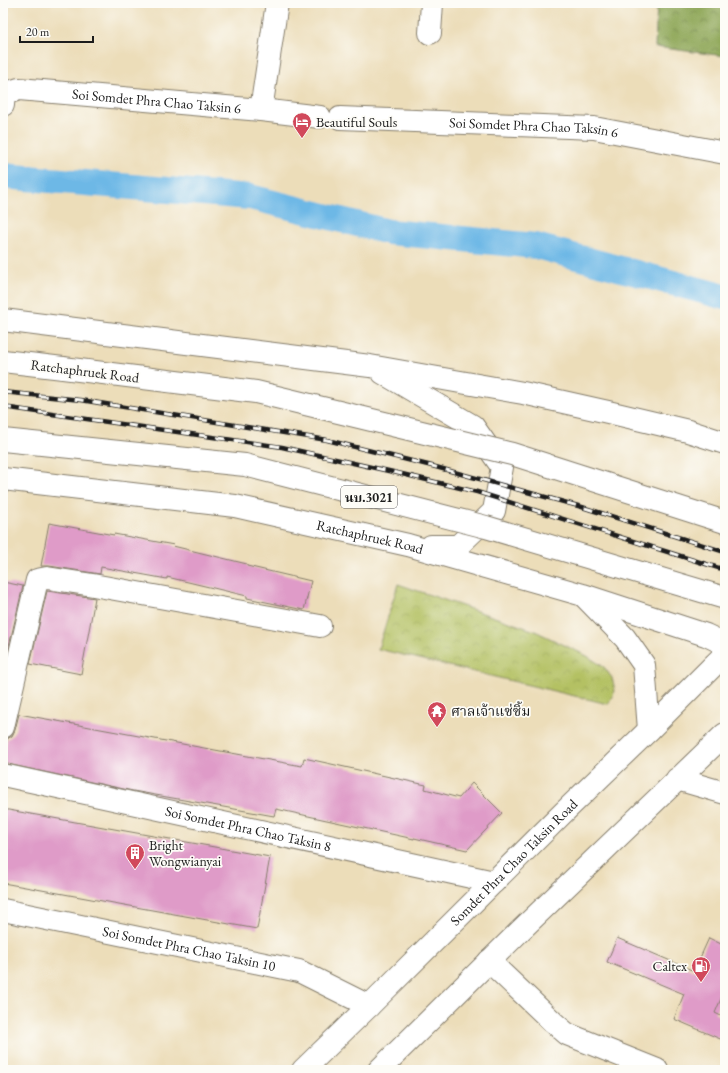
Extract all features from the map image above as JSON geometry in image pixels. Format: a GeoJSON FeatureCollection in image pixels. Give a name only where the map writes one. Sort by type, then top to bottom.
{"type":"FeatureCollection","features":[{"type":"Feature","properties":{"kind":"main road"},"geometry":{"type":"LineString","coordinates":[[261,110],[277,3]]}},
{"type":"Feature","properties":{"kind":"main road"},"geometry":{"type":"LineString","coordinates":[[430,33],[432,3]]}},
{"type":"Feature","properties":{"kind":"main road","name":"Soi Somdet Phra Chao Taksin 6"},"geometry":{"type":"LineString","coordinates":[[3,105],[4,94],[19,90],[261,110],[330,118],[594,128],[725,153]]}},
{"type":"Feature","properties":{"kind":"main road"},"geometry":{"type":"LineString","coordinates":[[3,320],[370,366],[523,393],[688,431],[725,443]]}},
{"type":"Feature","properties":{"kind":"main road","name":"Ratchaphruek Road"},"geometry":{"type":"LineString","coordinates":[[3,361],[256,392],[512,454],[725,522]]}},
{"type":"Feature","properties":{"kind":"main road"},"geometry":{"type":"LineString","coordinates":[[370,366],[473,426],[502,467],[494,511],[458,546],[408,546]]}},
{"type":"Feature","properties":{"kind":"main road","name":"นบ.3021"},"geometry":{"type":"LineString","coordinates":[[3,440],[245,465],[486,526],[725,598]]}},
{"type":"Feature","properties":{"kind":"main road","name":"Ratchaphruek Road"},"geometry":{"type":"LineString","coordinates":[[3,479],[236,506],[408,546],[583,595],[706,635],[725,644]]}},
{"type":"Feature","properties":{"kind":"main road"},"geometry":{"type":"LineString","coordinates":[[3,727],[37,580],[47,578],[93,585],[320,626]]}},
{"type":"Feature","properties":{"kind":"main road"},"geometry":{"type":"LineString","coordinates":[[583,595],[625,638],[644,665],[649,730]]}},
{"type":"Feature","properties":{"kind":"main road","name":"Somdet Phra Chao Taksin Road"},"geometry":{"type":"LineString","coordinates":[[303,1070],[725,654]]}},
{"type":"Feature","properties":{"kind":"main road"},"geometry":{"type":"LineString","coordinates":[[379,1070],[489,961],[725,734]]}},
{"type":"Feature","properties":{"kind":"main road","name":"Soi Somdet Phra Chao Taksin 8"},"geometry":{"type":"LineString","coordinates":[[3,775],[494,882]]}},
{"type":"Feature","properties":{"kind":"main road"},"geometry":{"type":"LineString","coordinates":[[677,779],[725,793]]}},
{"type":"Feature","properties":{"kind":"main road","name":"Soi Somdet Phra Chao Taksin 10"},"geometry":{"type":"LineString","coordinates":[[3,910],[299,971],[369,1006]]}},
{"type":"Feature","properties":{"kind":"main road"},"geometry":{"type":"LineString","coordinates":[[489,961],[567,1034],[658,1070]]}},
{"type":"Feature","properties":{"kind":"green space"},"geometry":{"type":"Polygon","coordinates":[[[657,3],[725,3],[725,56],[655,47],[657,3]]]}},
{"type":"Feature","properties":{"kind":"green space"},"geometry":{"type":"Polygon","coordinates":[[[398,584],[535,631],[587,656],[604,667],[612,678],[615,691],[608,704],[378,649],[398,584]]]}},
{"type":"Feature","properties":{"kind":"building"},"geometry":{"type":"Polygon","coordinates":[[[49,523],[174,545],[173,546],[247,564],[247,566],[311,581],[304,610],[247,598],[247,596],[167,577],[167,579],[101,567],[100,574],[41,566],[49,523]]]}},
{"type":"Feature","properties":{"kind":"building"},"geometry":{"type":"Polygon","coordinates":[[[3,582],[23,586],[6,659],[3,658],[3,582]]]}},
{"type":"Feature","properties":{"kind":"building"},"geometry":{"type":"Polygon","coordinates":[[[47,591],[95,598],[81,674],[30,664],[47,591]]]}},
{"type":"Feature","properties":{"kind":"building"},"geometry":{"type":"Polygon","coordinates":[[[19,714],[302,766],[304,758],[426,785],[425,789],[459,798],[472,783],[502,813],[467,850],[276,809],[274,816],[133,791],[3,763],[7,739],[12,736],[15,730],[19,714]]]}},
{"type":"Feature","properties":{"kind":"building","name":"Bright Wongwianyai"},"geometry":{"type":"Polygon","coordinates":[[[3,809],[270,857],[257,929],[3,883],[3,809]]]}},
{"type":"Feature","properties":{"kind":"building"},"geometry":{"type":"Polygon","coordinates":[[[617,938],[694,971],[709,938],[725,946],[725,989],[715,1013],[725,1018],[725,1041],[674,1019],[684,994],[607,962],[617,938]]]}},
{"type":"Feature","properties":{"kind":"waterway"},"geometry":{"type":"LineString","coordinates":[[3,176],[250,197],[389,232],[536,246],[725,297]]}},
{"type":"Feature","properties":{"kind":"railway"},"geometry":{"type":"LineString","coordinates":[[3,392],[81,400],[327,440],[432,466],[582,507],[725,552]]}},
{"type":"Feature","properties":{"kind":"railway"},"geometry":{"type":"LineString","coordinates":[[3,407],[282,447],[402,474],[477,492],[725,570]]}},
{"type":"Feature","properties":{"kind":"place","name":"Beautiful Souls"},"geometry":{"type":"Point","coordinates":[302,139]}},
{"type":"Feature","properties":{"kind":"place","name":"ศาลเจ้าแซ่ซิ้ม"},"geometry":{"type":"Point","coordinates":[437,728]}},
{"type":"Feature","properties":{"kind":"place","name":"Bright Wongwianyai"},"geometry":{"type":"Point","coordinates":[135,870]}},
{"type":"Feature","properties":{"kind":"place","name":"Caltex"},"geometry":{"type":"Point","coordinates":[701,983]}}]}
